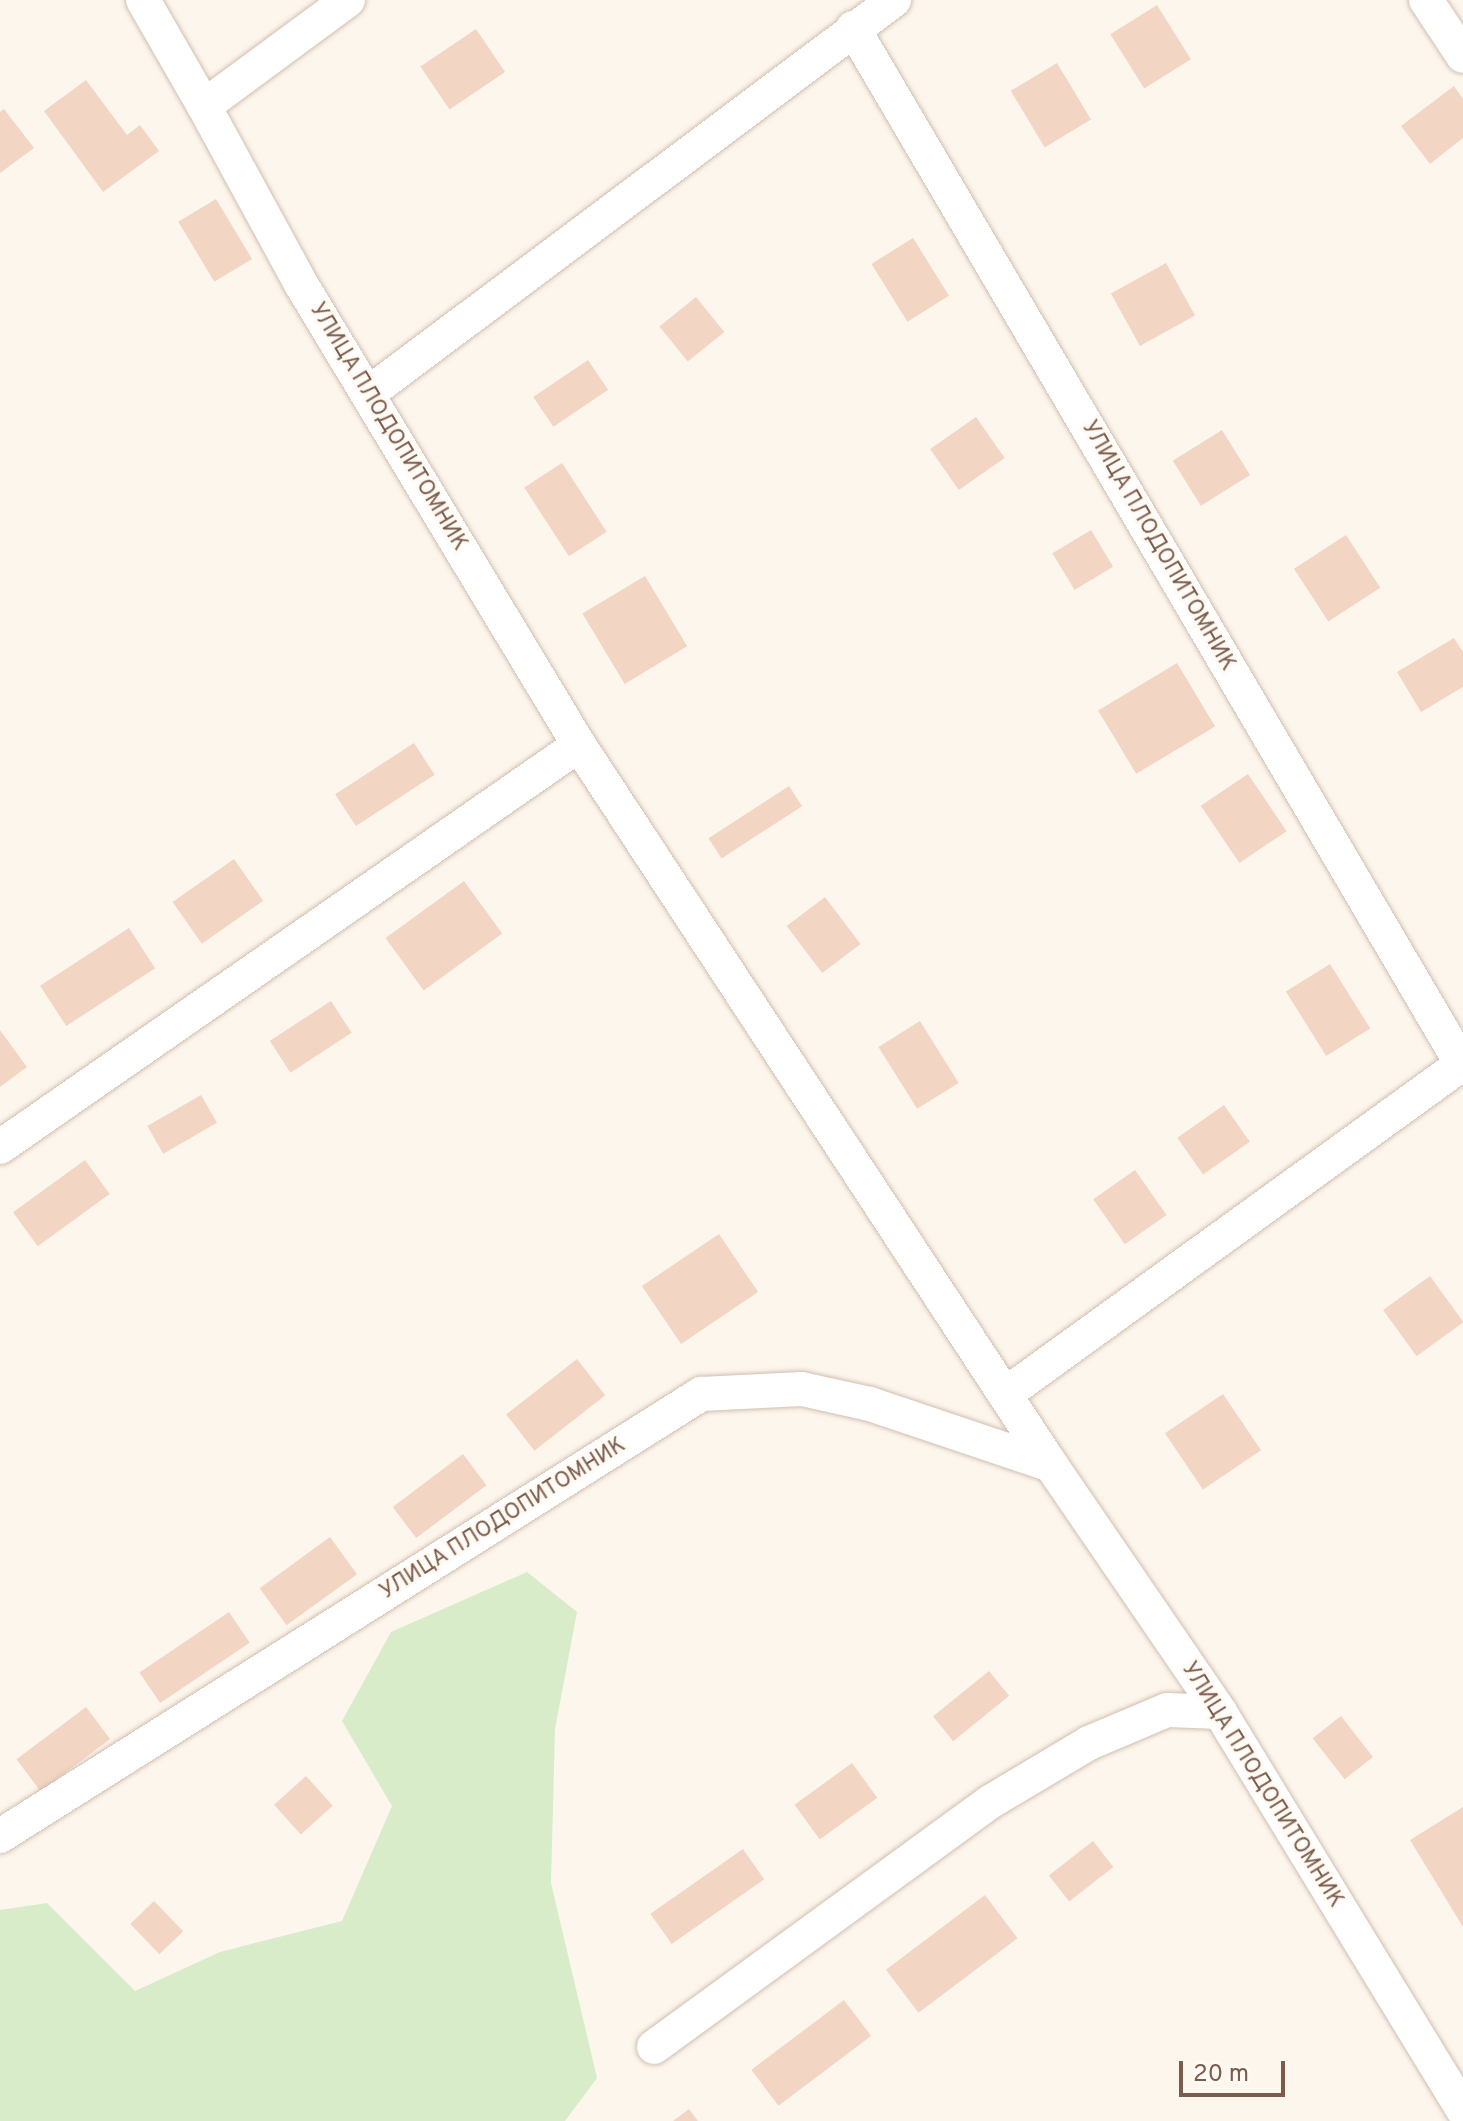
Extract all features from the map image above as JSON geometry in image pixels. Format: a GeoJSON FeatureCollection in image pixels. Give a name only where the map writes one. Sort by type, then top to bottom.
{"type":"FeatureCollection","features":[{"type":"Feature","properties":{"kind":"street","name":"УЛИЦА ПЛОДОПИТОМНИК"},"geometry":{"type":"LineString","coordinates":[[143,0],[301,284],[579,745],[1007,1393],[1051,1465],[1220,1712],[1463,2110]]}},
{"type":"Feature","properties":{"kind":"street"},"geometry":{"type":"LineString","coordinates":[[204,106],[348,0]]}},
{"type":"Feature","properties":{"kind":"street"},"geometry":{"type":"LineString","coordinates":[[369,393],[894,0]]}},
{"type":"Feature","properties":{"kind":"street"},"geometry":{"type":"LineString","coordinates":[[1426,0],[1463,56]]}},
{"type":"Feature","properties":{"kind":"street","name":"УЛИЦА ПЛОДОПИТОМНИК"},"geometry":{"type":"LineString","coordinates":[[853,28],[1462,1065],[1007,1393]]}},
{"type":"Feature","properties":{"kind":"street"},"geometry":{"type":"LineString","coordinates":[[0,1147],[579,745]]}},
{"type":"Feature","properties":{"kind":"street","name":"УЛИЦА ПЛОДОПИТОМНИК"},"geometry":{"type":"LineString","coordinates":[[0,1836],[701,1394],[802,1389],[870,1404],[1051,1465]]}},
{"type":"Feature","properties":{"kind":"street"},"geometry":{"type":"LineString","coordinates":[[654,2047],[990,1802],[1089,1743],[1167,1710],[1220,1712]]}},
{"type":"Feature","properties":{"kind":"green space"},"geometry":{"type":"Polygon","coordinates":[[[527,1572],[577,1612],[555,1729],[551,1883],[597,2078],[565,2121],[0,2121],[0,1910],[47,1903],[135,1991],[220,1952],[342,1921],[392,1806],[342,1721],[391,1632],[527,1572]]]}},
{"type":"Feature","properties":{"kind":"building"},"geometry":{"type":"Polygon","coordinates":[[[1157,5],[1191,59],[1144,88],[1110,34],[1157,5]]]}},
{"type":"Feature","properties":{"kind":"building"},"geometry":{"type":"Polygon","coordinates":[[[476,29],[505,72],[450,110],[420,66],[476,29]]]}},
{"type":"Feature","properties":{"kind":"building"},"geometry":{"type":"Polygon","coordinates":[[[1057,63],[1091,120],[1045,147],[1011,91],[1057,63]]]}},
{"type":"Feature","properties":{"kind":"building"},"geometry":{"type":"Polygon","coordinates":[[[86,80],[127,135],[140,125],[159,151],[103,192],[44,111],[86,80]]]}},
{"type":"Feature","properties":{"kind":"building"},"geometry":{"type":"Polygon","coordinates":[[[1454,86],[1463,99],[1463,138],[1430,164],[1401,126],[1454,86]]]}},
{"type":"Feature","properties":{"kind":"building"},"geometry":{"type":"Polygon","coordinates":[[[4,109],[34,148],[0,173],[0,112],[4,109]]]}},
{"type":"Feature","properties":{"kind":"building"},"geometry":{"type":"Polygon","coordinates":[[[216,199],[252,259],[214,282],[178,222],[216,199]]]}},
{"type":"Feature","properties":{"kind":"building"},"geometry":{"type":"Polygon","coordinates":[[[913,238],[949,296],[907,322],[871,264],[913,238]]]}},
{"type":"Feature","properties":{"kind":"building"},"geometry":{"type":"Polygon","coordinates":[[[1166,263],[1195,315],[1140,346],[1111,294],[1166,263]]]}},
{"type":"Feature","properties":{"kind":"building"},"geometry":{"type":"Polygon","coordinates":[[[696,297],[724,332],[688,362],[659,327],[696,297]]]}},
{"type":"Feature","properties":{"kind":"building"},"geometry":{"type":"Polygon","coordinates":[[[588,360],[608,390],[553,427],[533,397],[588,360]]]}},
{"type":"Feature","properties":{"kind":"building"},"geometry":{"type":"Polygon","coordinates":[[[976,417],[1005,458],[959,490],[930,449],[976,417]]]}},
{"type":"Feature","properties":{"kind":"building"},"geometry":{"type":"Polygon","coordinates":[[[1222,430],[1250,475],[1201,506],[1173,461],[1222,430]]]}},
{"type":"Feature","properties":{"kind":"building"},"geometry":{"type":"Polygon","coordinates":[[[562,463],[607,532],[569,556],[524,488],[562,463]]]}},
{"type":"Feature","properties":{"kind":"building"},"geometry":{"type":"Polygon","coordinates":[[[1091,530],[1113,567],[1075,590],[1052,553],[1091,530]]]}},
{"type":"Feature","properties":{"kind":"building"},"geometry":{"type":"Polygon","coordinates":[[[1346,535],[1380,588],[1328,622],[1294,569],[1346,535]]]}},
{"type":"Feature","properties":{"kind":"building"},"geometry":{"type":"Polygon","coordinates":[[[645,576],[687,646],[625,684],[582,614],[645,576]]]}},
{"type":"Feature","properties":{"kind":"building"},"geometry":{"type":"Polygon","coordinates":[[[1454,638],[1463,652],[1463,687],[1421,712],[1397,672],[1454,638]]]}},
{"type":"Feature","properties":{"kind":"building"},"geometry":{"type":"Polygon","coordinates":[[[1177,663],[1215,726],[1136,774],[1098,710],[1177,663]]]}},
{"type":"Feature","properties":{"kind":"building"},"geometry":{"type":"Polygon","coordinates":[[[414,743],[435,775],[356,826],[335,794],[414,743]]]}},
{"type":"Feature","properties":{"kind":"building"},"geometry":{"type":"Polygon","coordinates":[[[1248,774],[1287,831],[1239,863],[1201,806],[1248,774]]]}},
{"type":"Feature","properties":{"kind":"building"},"geometry":{"type":"Polygon","coordinates":[[[789,786],[802,806],[722,858],[708,838],[789,786]]]}},
{"type":"Feature","properties":{"kind":"building"},"geometry":{"type":"Polygon","coordinates":[[[234,859],[263,901],[202,944],[173,902],[234,859]]]}},
{"type":"Feature","properties":{"kind":"building"},"geometry":{"type":"Polygon","coordinates":[[[464,881],[502,934],[424,991],[386,938],[464,881]]]}},
{"type":"Feature","properties":{"kind":"building"},"geometry":{"type":"Polygon","coordinates":[[[825,897],[861,944],[822,973],[787,926],[825,897]]]}},
{"type":"Feature","properties":{"kind":"building"},"geometry":{"type":"Polygon","coordinates":[[[129,928],[155,968],[66,1026],[40,986],[129,928]]]}},
{"type":"Feature","properties":{"kind":"building"},"geometry":{"type":"Polygon","coordinates":[[[1330,964],[1370,1028],[1326,1056],[1286,992],[1330,964]]]}},
{"type":"Feature","properties":{"kind":"building"},"geometry":{"type":"Polygon","coordinates":[[[331,1001],[352,1033],[290,1073],[270,1041],[331,1001]]]}},
{"type":"Feature","properties":{"kind":"building"},"geometry":{"type":"Polygon","coordinates":[[[920,1021],[959,1083],[917,1109],[878,1047],[920,1021]]]}},
{"type":"Feature","properties":{"kind":"building"},"geometry":{"type":"Polygon","coordinates":[[[0,1030],[27,1067],[0,1087],[0,1030]]]}},
{"type":"Feature","properties":{"kind":"building"},"geometry":{"type":"Polygon","coordinates":[[[201,1095],[217,1123],[163,1154],[147,1126],[201,1095]]]}},
{"type":"Feature","properties":{"kind":"building"},"geometry":{"type":"Polygon","coordinates":[[[1224,1105],[1250,1142],[1203,1175],[1177,1138],[1224,1105]]]}},
{"type":"Feature","properties":{"kind":"building"},"geometry":{"type":"Polygon","coordinates":[[[85,1160],[110,1194],[38,1246],[13,1212],[85,1160]]]}},
{"type":"Feature","properties":{"kind":"building"},"geometry":{"type":"Polygon","coordinates":[[[1135,1170],[1167,1215],[1125,1244],[1093,1199],[1135,1170]]]}},
{"type":"Feature","properties":{"kind":"building"},"geometry":{"type":"Polygon","coordinates":[[[719,1234],[758,1292],[681,1344],[642,1286],[719,1234]]]}},
{"type":"Feature","properties":{"kind":"building"},"geometry":{"type":"Polygon","coordinates":[[[1430,1276],[1463,1322],[1417,1356],[1383,1310],[1430,1276]]]}},
{"type":"Feature","properties":{"kind":"building"},"geometry":{"type":"Polygon","coordinates":[[[577,1359],[605,1395],[534,1451],[506,1414],[577,1359]]]}},
{"type":"Feature","properties":{"kind":"building"},"geometry":{"type":"Polygon","coordinates":[[[1223,1394],[1261,1450],[1203,1490],[1165,1433],[1223,1394]]]}},
{"type":"Feature","properties":{"kind":"building"},"geometry":{"type":"Polygon","coordinates":[[[463,1454],[486,1485],[416,1538],[393,1507],[463,1454]]]}},
{"type":"Feature","properties":{"kind":"building"},"geometry":{"type":"Polygon","coordinates":[[[330,1537],[357,1574],[287,1625],[260,1588],[330,1537]]]}},
{"type":"Feature","properties":{"kind":"building"},"geometry":{"type":"Polygon","coordinates":[[[229,1612],[250,1643],[160,1703],[139,1672],[229,1612]]]}},
{"type":"Feature","properties":{"kind":"building"},"geometry":{"type":"Polygon","coordinates":[[[989,1671],[1009,1696],[953,1741],[933,1716],[989,1671]]]}},
{"type":"Feature","properties":{"kind":"building"},"geometry":{"type":"Polygon","coordinates":[[[86,1707],[110,1739],[41,1791],[17,1759],[86,1707]]]}},
{"type":"Feature","properties":{"kind":"building"},"geometry":{"type":"Polygon","coordinates":[[[1341,1716],[1373,1757],[1345,1779],[1313,1738],[1341,1716]]]}},
{"type":"Feature","properties":{"kind":"building"},"geometry":{"type":"Polygon","coordinates":[[[852,1763],[877,1798],[820,1840],[795,1805],[852,1763]]]}},
{"type":"Feature","properties":{"kind":"building"},"geometry":{"type":"Polygon","coordinates":[[[306,1776],[333,1806],[301,1834],[274,1805],[306,1776]]]}},
{"type":"Feature","properties":{"kind":"building"},"geometry":{"type":"Polygon","coordinates":[[[1463,1807],[1463,1927],[1410,1840],[1463,1807]]]}},
{"type":"Feature","properties":{"kind":"building"},"geometry":{"type":"Polygon","coordinates":[[[1093,1841],[1113,1867],[1069,1901],[1049,1875],[1093,1841]]]}},
{"type":"Feature","properties":{"kind":"building"},"geometry":{"type":"Polygon","coordinates":[[[743,1849],[764,1879],[672,1944],[650,1914],[743,1849]]]}},
{"type":"Feature","properties":{"kind":"building"},"geometry":{"type":"Polygon","coordinates":[[[985,1895],[1017,1938],[918,2013],[886,1970],[985,1895]]]}},
{"type":"Feature","properties":{"kind":"building"},"geometry":{"type":"Polygon","coordinates":[[[154,1901],[183,1931],[159,1954],[130,1924],[154,1901]]]}},
{"type":"Feature","properties":{"kind":"building"},"geometry":{"type":"Polygon","coordinates":[[[844,2000],[871,2036],[778,2106],[751,2070],[844,2000]]]}},
{"type":"Feature","properties":{"kind":"building"},"geometry":{"type":"Polygon","coordinates":[[[689,2109],[698,2121],[673,2121],[689,2109]]]}}]}
